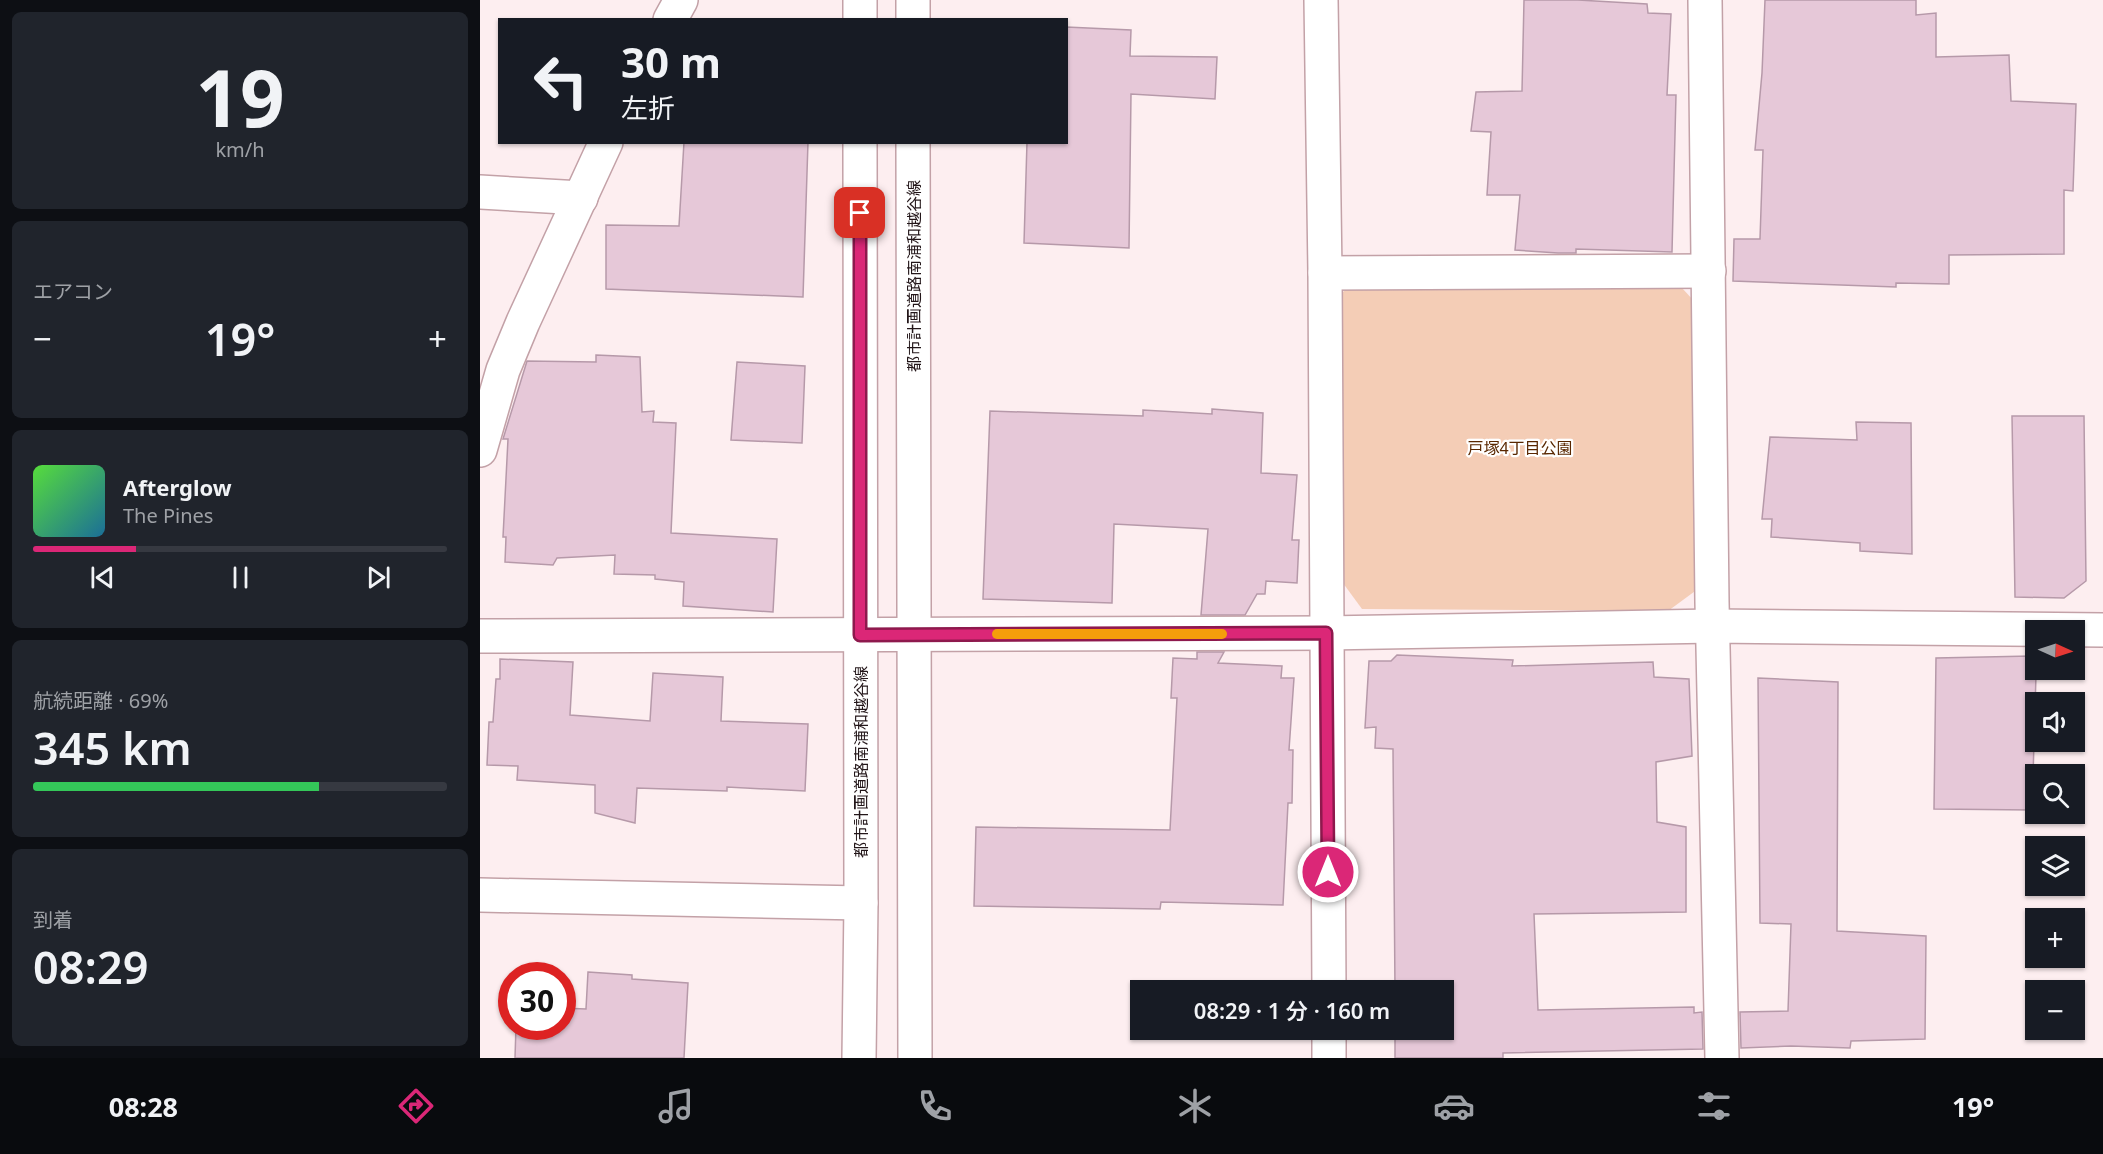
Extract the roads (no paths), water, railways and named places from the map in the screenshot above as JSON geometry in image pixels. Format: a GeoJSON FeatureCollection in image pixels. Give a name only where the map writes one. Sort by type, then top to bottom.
{"type":"FeatureCollection","features":[{"type":"Feature","properties":{"kind":"street"},"geometry":{"type":"LineString","coordinates":[[671,18],[681,0]]}},
{"type":"Feature","properties":{"kind":"street"},"geometry":{"type":"LineString","coordinates":[[860,0],[860,18]]}},
{"type":"Feature","properties":{"kind":"street"},"geometry":{"type":"LineString","coordinates":[[913,0],[913,18]]}},
{"type":"Feature","properties":{"kind":"street"},"geometry":{"type":"LineString","coordinates":[[1321,0],[1329,980]]}},
{"type":"Feature","properties":{"kind":"street"},"geometry":{"type":"LineString","coordinates":[[1704,0],[1722,1058]]}},
{"type":"Feature","properties":{"kind":"street"},"geometry":{"type":"LineString","coordinates":[[480,450],[503,370],[605,144]]}},
{"type":"Feature","properties":{"kind":"street","name":"都市計画道路南浦和越谷線"},"geometry":{"type":"LineString","coordinates":[[859,1058],[861,903],[860,144]]}},
{"type":"Feature","properties":{"kind":"street","name":"都市計画道路南浦和越谷線"},"geometry":{"type":"LineString","coordinates":[[914,144],[915,1058]]}},
{"type":"Feature","properties":{"kind":"street"},"geometry":{"type":"LineString","coordinates":[[480,192],[581,198]]}},
{"type":"Feature","properties":{"kind":"street"},"geometry":{"type":"LineString","coordinates":[[1325,273],[1709,271]]}},
{"type":"Feature","properties":{"kind":"street"},"geometry":{"type":"LineString","coordinates":[[480,636],[1326,633],[1713,626],[2103,630]]}},
{"type":"Feature","properties":{"kind":"street"},"geometry":{"type":"LineString","coordinates":[[480,895],[861,903]]}},
{"type":"Feature","properties":{"kind":"street"},"geometry":{"type":"LineString","coordinates":[[1329,1040],[1329,1058]]}},
{"type":"Feature","properties":{"kind":"park label","name":"戸塚4丁目公園"},"geometry":{"type":"Point","coordinates":[1520,448]}}]}
